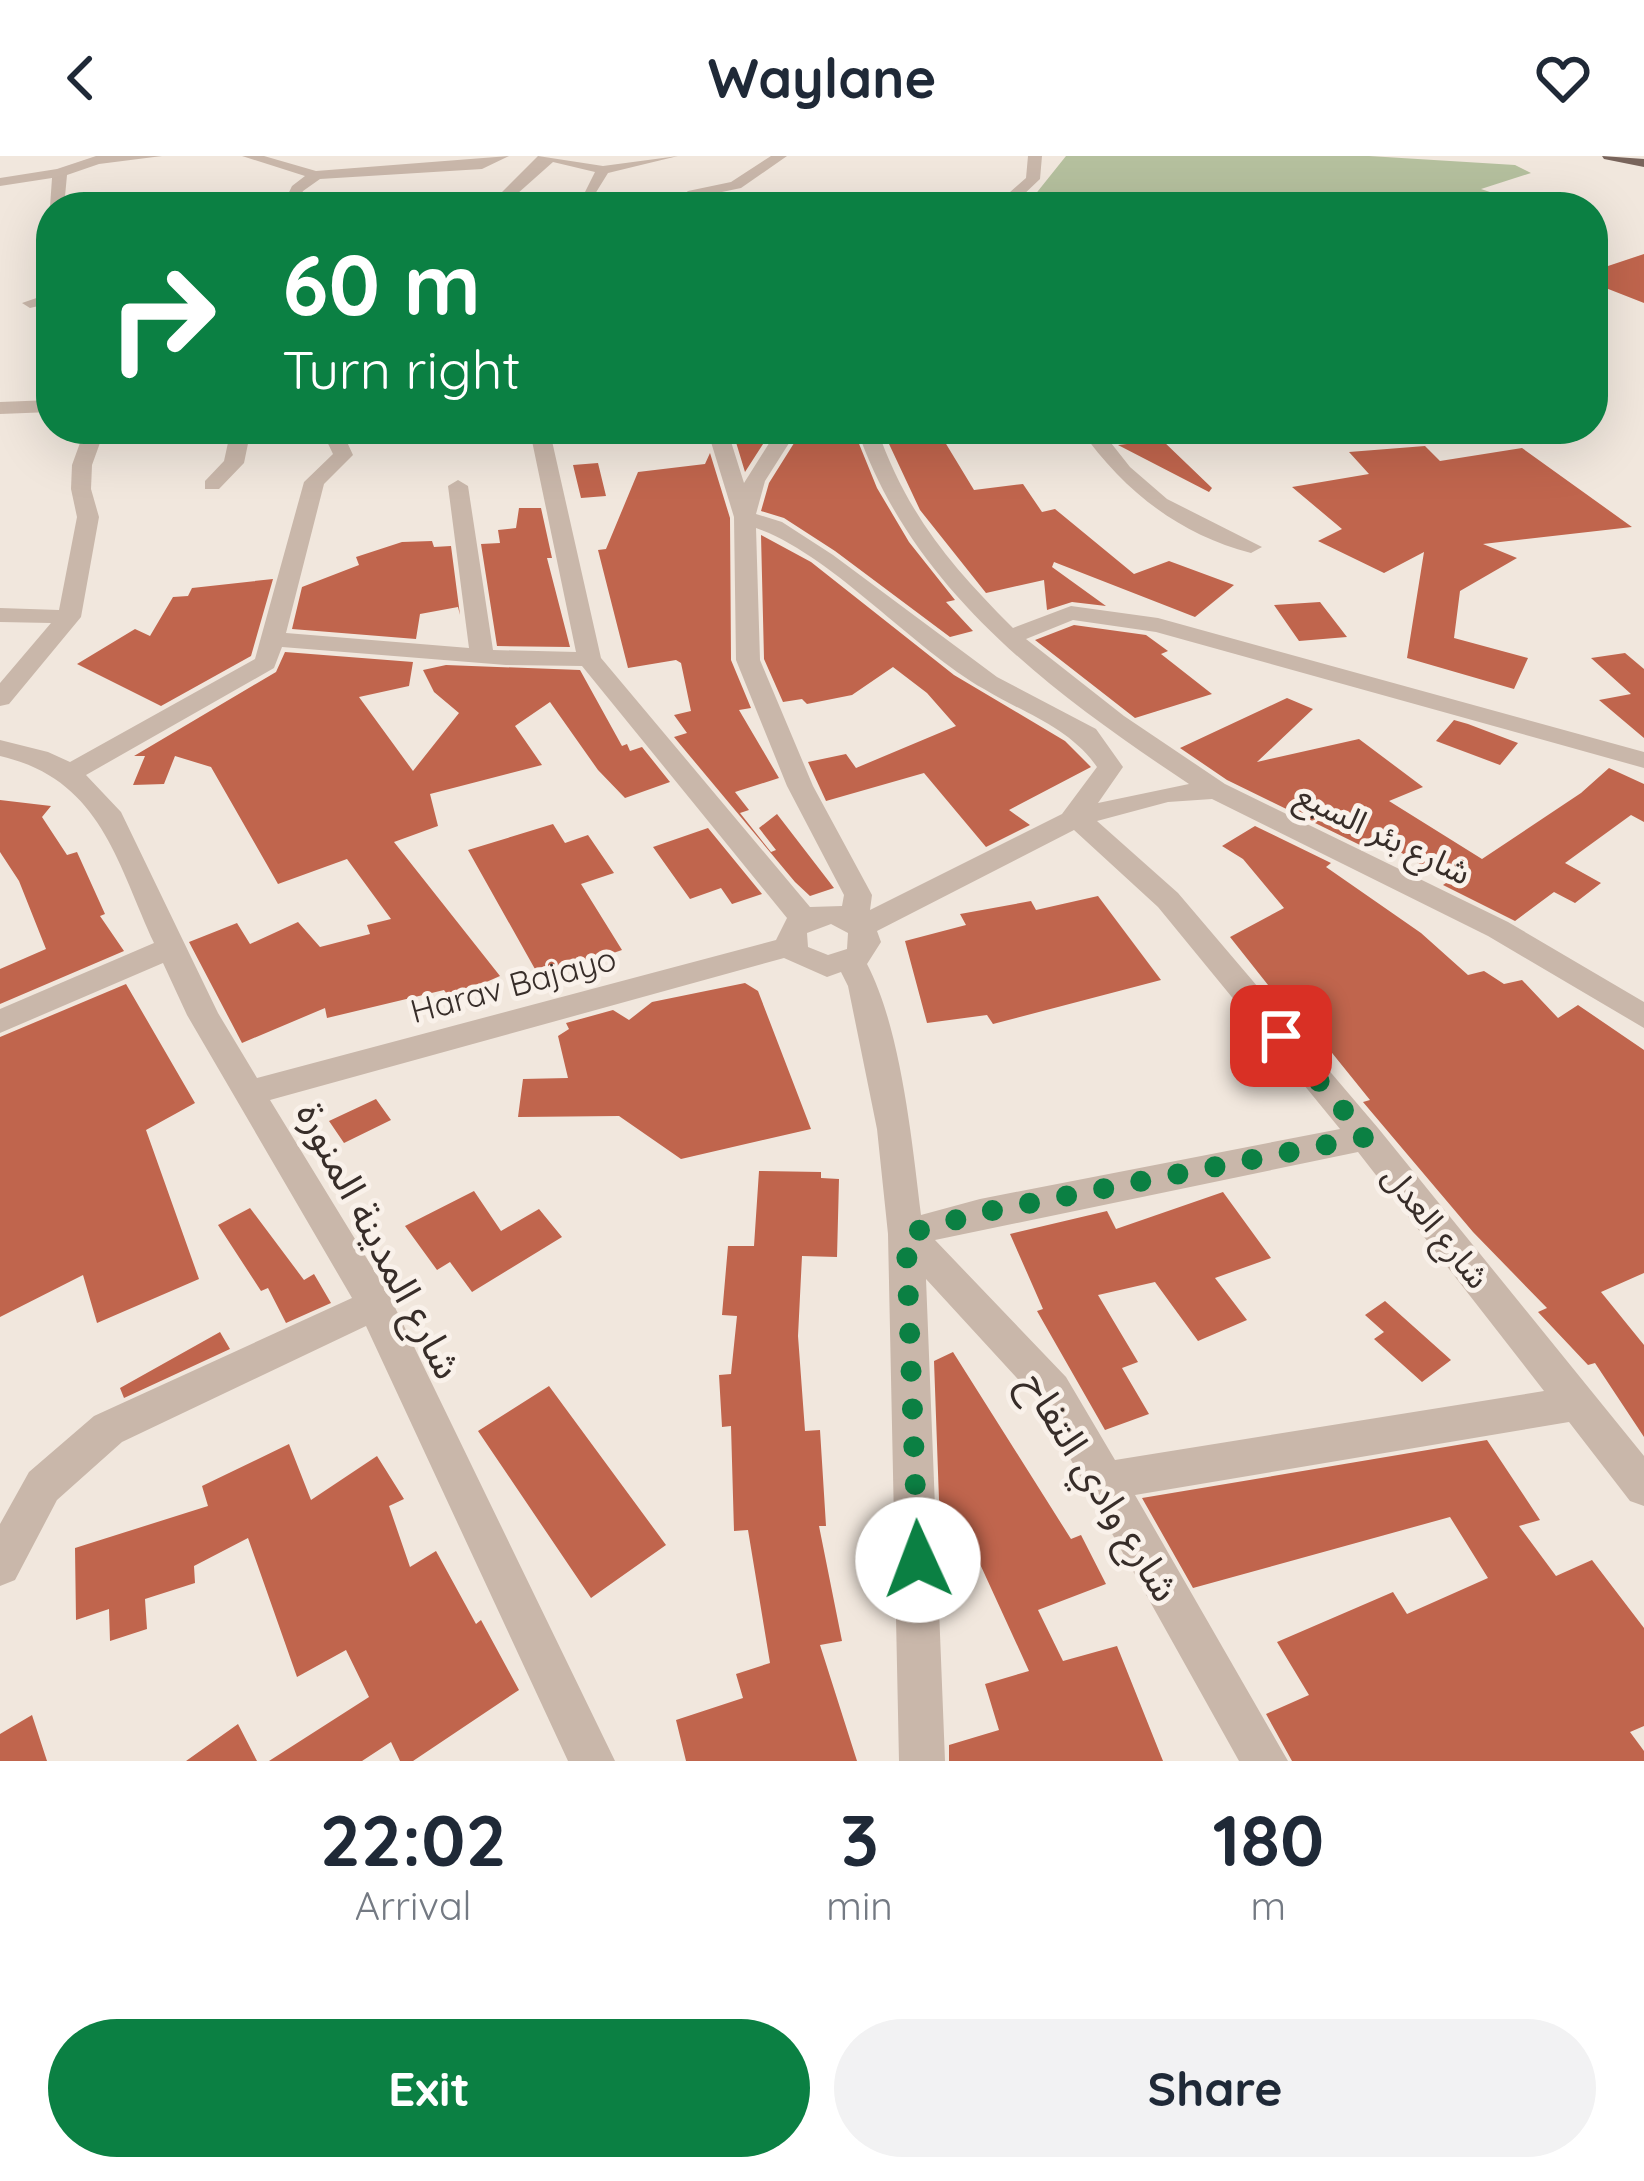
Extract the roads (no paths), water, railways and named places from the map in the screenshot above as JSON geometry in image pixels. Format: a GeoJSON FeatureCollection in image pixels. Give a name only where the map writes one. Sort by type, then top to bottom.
{"type":"FeatureCollection","features":[{"type":"Feature","properties":{"kind":"main road"},"geometry":{"type":"LineString","coordinates":[[1609,156],[1644,163]]}},
{"type":"Feature","properties":{"kind":"street"},"geometry":{"type":"LineString","coordinates":[[0,182],[60,173],[98,158],[155,156]]}},
{"type":"Feature","properties":{"kind":"street"},"geometry":{"type":"LineString","coordinates":[[249,156],[316,175],[482,164],[502,156]]}},
{"type":"Feature","properties":{"kind":"street"},"geometry":{"type":"LineString","coordinates":[[510,192],[548,156],[603,170],[671,156]]}},
{"type":"Feature","properties":{"kind":"street"},"geometry":{"type":"LineString","coordinates":[[703,192],[736,185],[780,156]]}},
{"type":"Feature","properties":{"kind":"street"},"geometry":{"type":"LineString","coordinates":[[1017,192],[1033,179],[1035,156]]}},
{"type":"Feature","properties":{"kind":"street"},"geometry":{"type":"LineString","coordinates":[[589,192],[603,170]]}},
{"type":"Feature","properties":{"kind":"street"},"geometry":{"type":"LineString","coordinates":[[58,192],[60,173]]}},
{"type":"Feature","properties":{"kind":"street"},"geometry":{"type":"LineString","coordinates":[[296,192],[316,175]]}},
{"type":"Feature","properties":{"kind":"street"},"geometry":{"type":"LineString","coordinates":[[30,303],[36,302]]}},
{"type":"Feature","properties":{"kind":"street"},"geometry":{"type":"LineString","coordinates":[[0,408],[36,407]]}},
{"type":"Feature","properties":{"kind":"street"},"geometry":{"type":"LineString","coordinates":[[0,699],[69,616],[88,517],[81,489],[90,444]]}},
{"type":"Feature","properties":{"kind":"street"},"geometry":{"type":"LineString","coordinates":[[212,485],[234,463],[238,444]]}},
{"type":"Feature","properties":{"kind":"street"},"geometry":{"type":"LineString","coordinates":[[0,748],[39,757],[70,773],[266,663],[314,482],[343,455],[338,444]]}},
{"type":"Feature","properties":{"kind":"street"},"geometry":{"type":"LineString","coordinates":[[543,444],[589,659],[798,933],[815,964],[855,936],[1075,816],[1183,790],[1216,790]]}},
{"type":"Feature","properties":{"kind":"street"},"geometry":{"type":"LineString","coordinates":[[722,444],[746,517]]}},
{"type":"Feature","properties":{"kind":"street"},"geometry":{"type":"LineString","coordinates":[[778,444],[755,481],[746,517],[748,660],[800,786],[858,895],[855,936],[895,1130],[906,1234],[922,1761]]}},
{"type":"Feature","properties":{"kind":"street","name":"شارع بئر السبع"},"geometry":{"type":"LineString","coordinates":[[874,444],[901,507],[937,559],[1011,637],[1167,759],[1216,790],[1498,929],[1644,1017]]}},
{"type":"Feature","properties":{"kind":"street"},"geometry":{"type":"LineString","coordinates":[[1102,444],[1138,490],[1191,525],[1252,547]]}},
{"type":"Feature","properties":{"kind":"street"},"geometry":{"type":"LineString","coordinates":[[458,486],[482,656]]}},
{"type":"Feature","properties":{"kind":"street"},"geometry":{"type":"LineString","coordinates":[[746,517],[774,527],[825,560],[988,682],[1087,734],[1110,767],[1075,816]]}},
{"type":"Feature","properties":{"kind":"street"},"geometry":{"type":"LineString","coordinates":[[1011,637],[1071,614],[1158,625],[1644,760]]}},
{"type":"Feature","properties":{"kind":"street"},"geometry":{"type":"LineString","coordinates":[[0,615],[69,616]]}},
{"type":"Feature","properties":{"kind":"street"},"geometry":{"type":"LineString","coordinates":[[274,639],[482,656],[589,659]]}},
{"type":"Feature","properties":{"kind":"street","name":"شارع المدينة المنورة"},"geometry":{"type":"LineString","coordinates":[[70,773],[106,812],[203,1015],[375,1304],[592,1761]]}},
{"type":"Feature","properties":{"kind":"street","name":"شارع العدل"},"geometry":{"type":"LineString","coordinates":[[1075,816],[1168,900],[1366,1137],[1644,1486]]}},
{"type":"Feature","properties":{"kind":"street"},"geometry":{"type":"LineString","coordinates":[[798,933],[824,914],[855,936]]}},
{"type":"Feature","properties":{"kind":"street","name":"Harav Bajayo"},"geometry":{"type":"LineString","coordinates":[[253,1092],[798,933]]}},
{"type":"Feature","properties":{"kind":"street"},"geometry":{"type":"LineString","coordinates":[[0,1022],[171,948]]}},
{"type":"Feature","properties":{"kind":"street"},"geometry":{"type":"LineString","coordinates":[[906,1234],[980,1213],[1366,1137]]}},
{"type":"Feature","properties":{"kind":"street","name":"شارع وادي التفاح"},"geometry":{"type":"LineString","coordinates":[[906,1234],[1052,1389],[1265,1761]]}},
{"type":"Feature","properties":{"kind":"street"},"geometry":{"type":"LineString","coordinates":[[0,1565],[43,1486],[108,1429],[375,1304]]}},
{"type":"Feature","properties":{"kind":"street"},"geometry":{"type":"LineString","coordinates":[[1104,1480],[1578,1403]]}}]}
